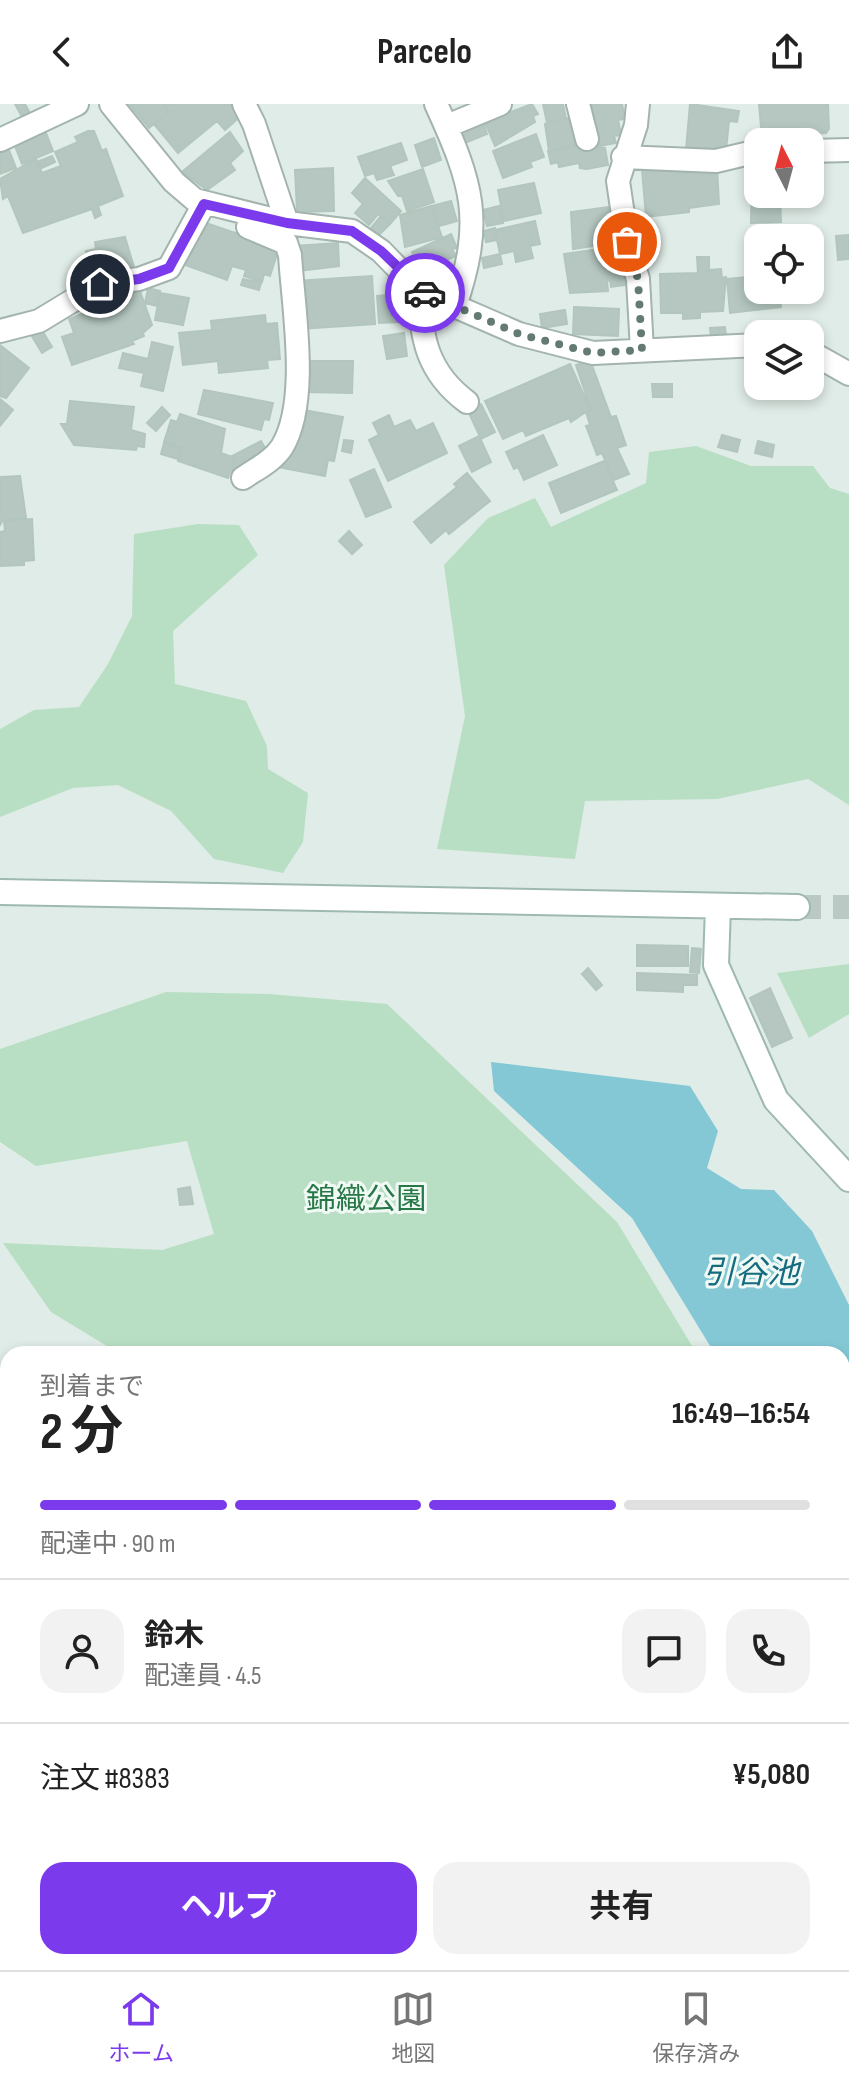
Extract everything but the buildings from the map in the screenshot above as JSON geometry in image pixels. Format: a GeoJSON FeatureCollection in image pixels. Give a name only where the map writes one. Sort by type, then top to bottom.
{"type":"FeatureCollection","features":[{"type":"Feature","properties":{"kind":"street"},"geometry":{"type":"LineString","coordinates":[[0,140],[77,104]]}},
{"type":"Feature","properties":{"kind":"street"},"geometry":{"type":"LineString","coordinates":[[111,104],[174,182],[217,216],[286,243],[290,255],[297,380],[295,405],[282,447],[267,463],[243,478]]}},
{"type":"Feature","properties":{"kind":"street"},"geometry":{"type":"LineString","coordinates":[[244,104],[254,124],[287,223]]}},
{"type":"Feature","properties":{"kind":"street"},"geometry":{"type":"LineString","coordinates":[[436,104],[465,171],[473,235],[469,265],[455,306]]}},
{"type":"Feature","properties":{"kind":"street"},"geometry":{"type":"LineString","coordinates":[[447,126],[500,104]]}},
{"type":"Feature","properties":{"kind":"street"},"geometry":{"type":"LineString","coordinates":[[578,104],[587,139]]}},
{"type":"Feature","properties":{"kind":"street"},"geometry":{"type":"LineString","coordinates":[[638,104],[636,125],[623,157],[618,181],[627,242],[638,279],[642,350]]}},
{"type":"Feature","properties":{"kind":"street"},"geometry":{"type":"LineString","coordinates":[[824,151],[849,150]]}},
{"type":"Feature","properties":{"kind":"street"},"geometry":{"type":"LineString","coordinates":[[623,157],[716,161],[744,154]]}},
{"type":"Feature","properties":{"kind":"street"},"geometry":{"type":"LineString","coordinates":[[204,204],[287,223],[352,231],[381,251],[420,291],[519,334],[593,353],[744,346]]}},
{"type":"Feature","properties":{"kind":"street"},"geometry":{"type":"LineString","coordinates":[[0,331],[39,321],[100,284],[139,279],[169,268],[204,204]]}},
{"type":"Feature","properties":{"kind":"street"},"geometry":{"type":"LineString","coordinates":[[420,291],[420,325],[426,353],[449,389],[467,402]]}},
{"type":"Feature","properties":{"kind":"street"},"geometry":{"type":"LineString","coordinates":[[824,360],[849,374]]}},
{"type":"Feature","properties":{"kind":"street"},"geometry":{"type":"LineString","coordinates":[[0,892],[797,907]]}},
{"type":"Feature","properties":{"kind":"street"},"geometry":{"type":"LineString","coordinates":[[718,906],[716,965],[776,1100],[849,1179]]}},
{"type":"Feature","properties":{"kind":"green space"},"geometry":{"type":"Polygon","coordinates":[[[696,446],[751,466],[813,466],[830,488],[849,494],[849,805],[808,779],[717,799],[585,801],[575,859],[437,849],[465,716],[444,565],[488,518],[535,498],[551,527],[646,483],[649,452],[696,446]]]}},
{"type":"Feature","properties":{"kind":"green space"},"geometry":{"type":"Polygon","coordinates":[[[198,524],[239,525],[258,555],[173,631],[175,684],[246,701],[267,746],[268,769],[308,793],[303,842],[283,873],[214,859],[171,811],[118,785],[73,788],[0,817],[0,729],[34,710],[79,707],[108,664],[132,616],[134,534],[198,524]]]}},
{"type":"Feature","properties":{"kind":"green space"},"geometry":{"type":"Polygon","coordinates":[[[849,964],[849,1014],[809,1038],[777,973],[849,964]]]}},
{"type":"Feature","properties":{"kind":"green space","name":"錦織公園"},"geometry":{"type":"Polygon","coordinates":[[[166,992],[269,994],[387,1004],[617,1222],[692,1346],[107,1346],[51,1312],[3,1243],[162,1250],[214,1234],[187,1141],[36,1166],[0,1142],[0,1049],[166,992]]]}},
{"type":"Feature","properties":{"kind":"water","name":"引谷池"},"geometry":{"type":"Polygon","coordinates":[[[491,1062],[690,1086],[718,1131],[707,1168],[741,1189],[774,1190],[812,1231],[849,1305],[849,1346],[710,1346],[632,1218],[494,1091],[491,1062]]]}},
{"type":"Feature","properties":{"kind":"tunnel"},"geometry":{"type":"LineString","coordinates":[[797,907],[849,907]]}},
{"type":"Feature","properties":{"kind":"way so far"},"geometry":{"type":"LineString","coordinates":[[425,293],[519,334],[593,353],[642,350],[638,279],[627,242]]}},
{"type":"Feature","properties":{"kind":"route"},"geometry":{"type":"LineString","coordinates":[[100,284],[139,279],[169,268],[189,225],[204,204],[287,223],[352,231],[381,251],[425,293]]}}]}
